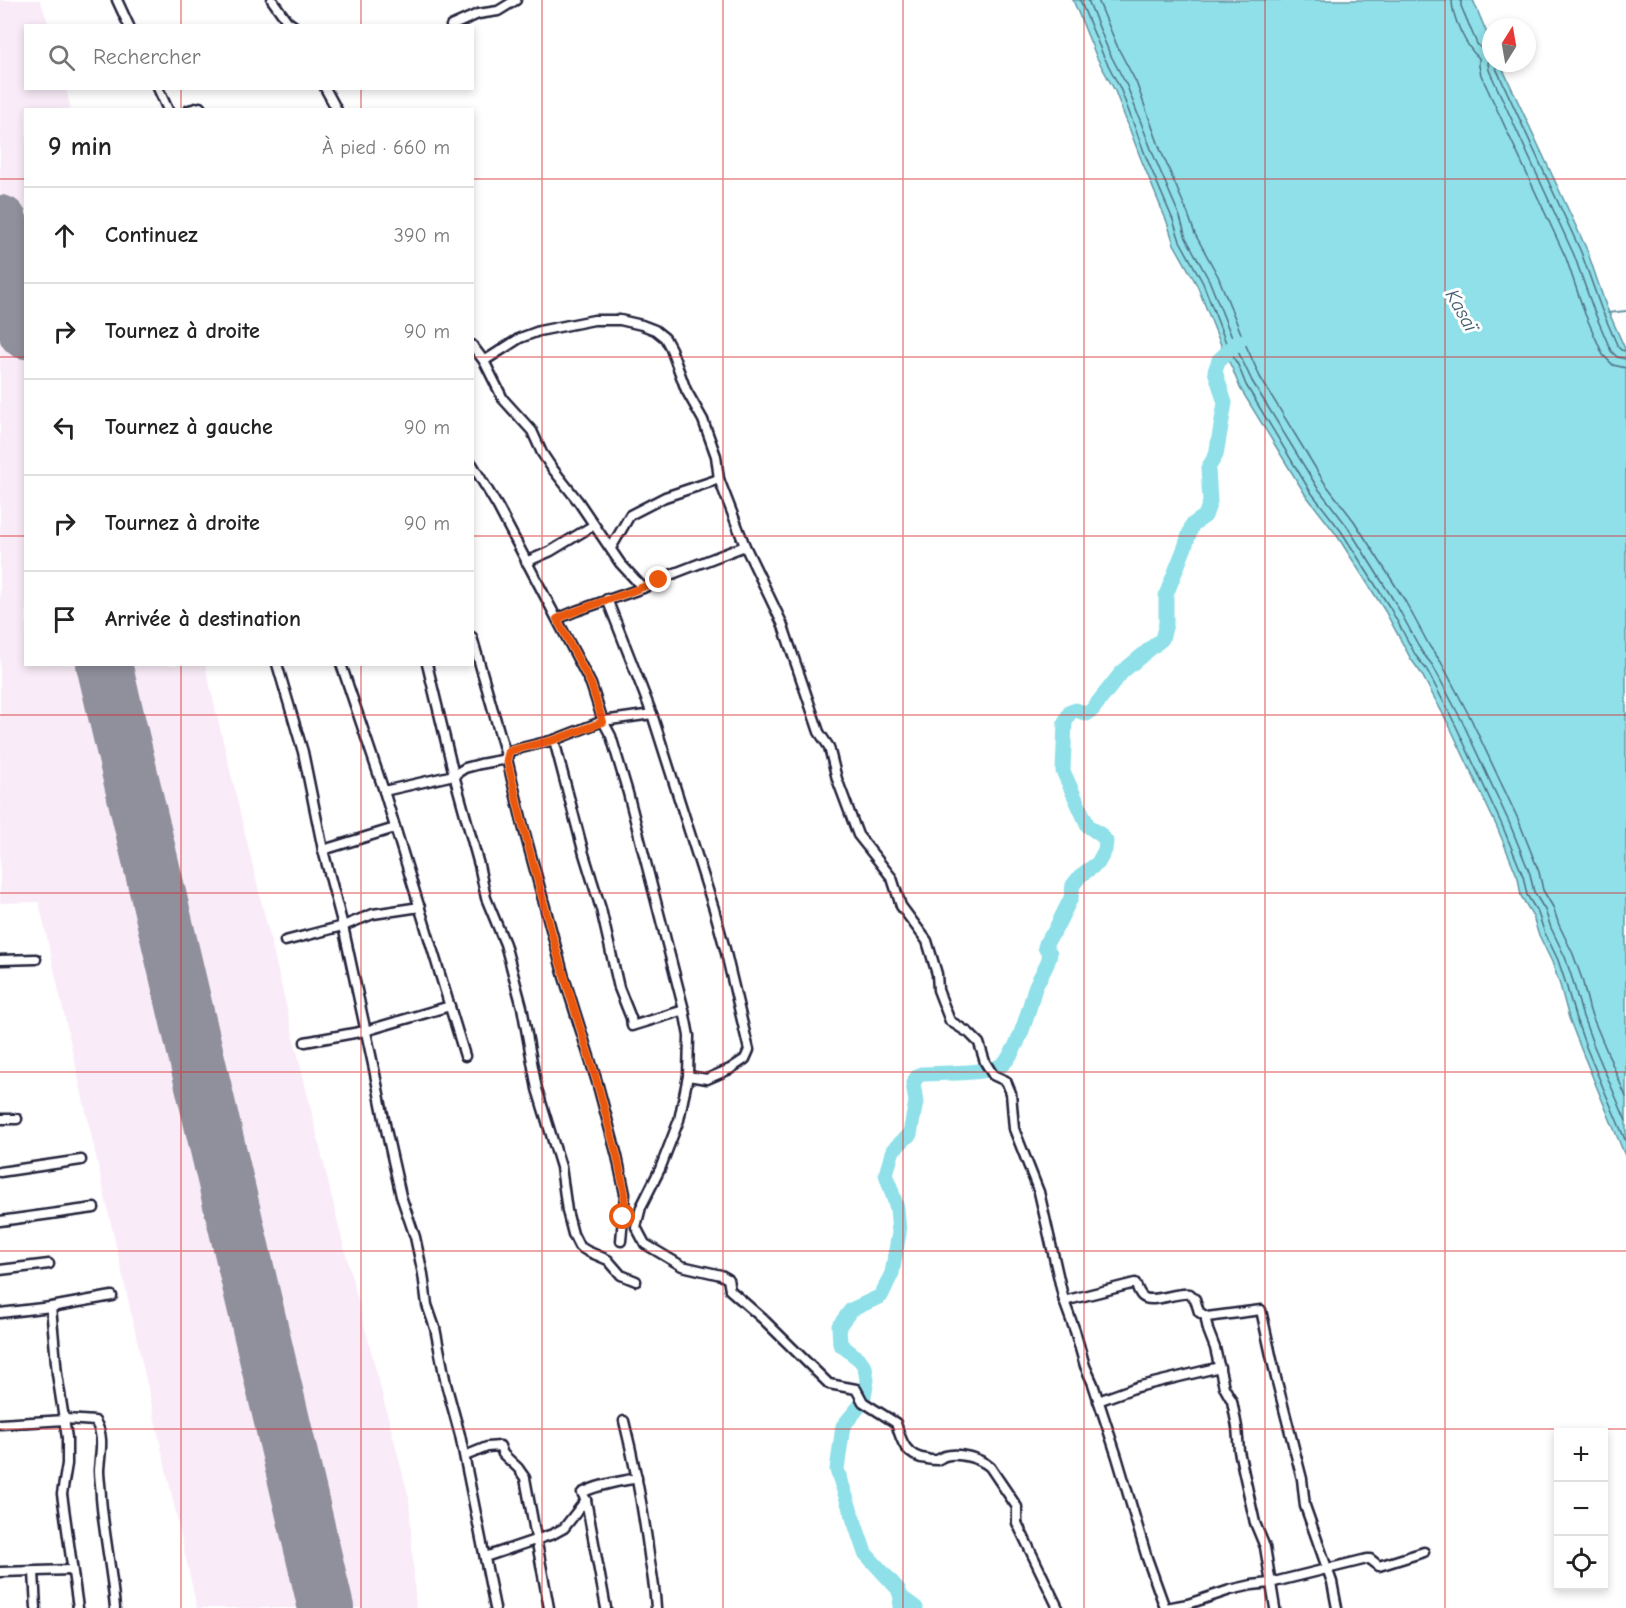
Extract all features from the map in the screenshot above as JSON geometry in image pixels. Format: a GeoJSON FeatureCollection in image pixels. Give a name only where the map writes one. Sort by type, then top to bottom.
{"type":"FeatureCollection","features":[{"type":"Feature","properties":{"kind":"street"},"geometry":{"type":"LineString","coordinates":[[117,0],[128,24]]}},
{"type":"Feature","properties":{"kind":"street"},"geometry":{"type":"LineString","coordinates":[[272,0],[291,24]]}},
{"type":"Feature","properties":{"kind":"street"},"geometry":{"type":"LineString","coordinates":[[456,24],[478,14],[498,11],[516,0]]}},
{"type":"Feature","properties":{"kind":"street"},"geometry":{"type":"LineString","coordinates":[[159,90],[167,108]]}},
{"type":"Feature","properties":{"kind":"street"},"geometry":{"type":"LineString","coordinates":[[328,90],[336,108]]}},
{"type":"Feature","properties":{"kind":"street"},"geometry":{"type":"LineString","coordinates":[[484,361],[520,338],[556,326],[594,320],[620,320],[655,330],[665,338],[686,390],[703,420],[716,456],[719,479],[745,546],[782,623],[819,732],[829,747],[837,779],[858,835],[892,878],[902,906],[927,941],[937,974],[938,990],[950,1021],[969,1033],[979,1043],[985,1062],[993,1075],[1006,1081],[1011,1093],[1014,1129],[1040,1192],[1064,1301],[1166,1608],[1188,1604],[1230,1590],[1270,1583],[1368,1559],[1377,1566],[1424,1552]]}},
{"type":"Feature","properties":{"kind":"street"},"geometry":{"type":"LineString","coordinates":[[474,348],[484,361],[503,399],[532,431],[552,468],[620,563],[643,588]]}},
{"type":"Feature","properties":{"kind":"street"},"geometry":{"type":"LineString","coordinates":[[474,467],[498,507],[591,684],[603,722],[611,736],[628,793],[684,1010],[689,1036],[688,1076],[679,1120],[660,1169],[641,1207],[636,1227],[645,1244],[682,1266],[721,1275],[728,1279],[730,1290],[763,1318],[829,1384],[856,1389],[863,1402],[896,1423],[901,1441],[915,1457],[936,1460],[947,1455],[972,1457],[984,1461],[1017,1507],[1017,1523],[1058,1608]]}},
{"type":"Feature","properties":{"kind":"street"},"geometry":{"type":"LineString","coordinates":[[611,549],[630,515],[664,497],[719,479]]}},
{"type":"Feature","properties":{"kind":"street"},"geometry":{"type":"LineString","coordinates":[[526,562],[551,551],[594,525]]}},
{"type":"Feature","properties":{"kind":"street"},"geometry":{"type":"LineString","coordinates":[[557,619],[576,610],[643,588],[745,546]]}},
{"type":"Feature","properties":{"kind":"street"},"geometry":{"type":"LineString","coordinates":[[607,599],[652,714],[723,939],[748,1050],[745,1059],[730,1069],[706,1079],[688,1076]]}},
{"type":"Feature","properties":{"kind":"street"},"geometry":{"type":"LineString","coordinates":[[474,644],[507,759],[558,956],[617,1156],[625,1194],[621,1241]]}},
{"type":"Feature","properties":{"kind":"street"},"geometry":{"type":"LineString","coordinates":[[278,666],[303,752],[401,1196],[415,1237],[427,1305],[435,1328],[446,1384],[465,1456],[495,1608]]}},
{"type":"Feature","properties":{"kind":"street"},"geometry":{"type":"LineString","coordinates":[[342,666],[384,791],[465,1056]]}},
{"type":"Feature","properties":{"kind":"street"},"geometry":{"type":"LineString","coordinates":[[427,666],[454,775],[475,847],[486,898],[505,944],[522,1007],[537,1089],[561,1167],[567,1211],[573,1234],[579,1246],[608,1260],[621,1275],[636,1281]]}},
{"type":"Feature","properties":{"kind":"street"},"geometry":{"type":"LineString","coordinates":[[507,759],[509,751],[554,740],[603,722],[652,714]]}},
{"type":"Feature","properties":{"kind":"street"},"geometry":{"type":"LineString","coordinates":[[554,740],[601,909],[619,988],[632,1018],[632,1026],[684,1010]]}},
{"type":"Feature","properties":{"kind":"street"},"geometry":{"type":"LineString","coordinates":[[384,791],[454,775],[465,768],[507,759]]}},
{"type":"Feature","properties":{"kind":"street"},"geometry":{"type":"LineString","coordinates":[[323,850],[395,828]]}},
{"type":"Feature","properties":{"kind":"street"},"geometry":{"type":"LineString","coordinates":[[285,941],[343,926],[373,914],[420,907]]}},
{"type":"Feature","properties":{"kind":"street"},"geometry":{"type":"LineString","coordinates":[[0,960],[36,959]]}},
{"type":"Feature","properties":{"kind":"street"},"geometry":{"type":"LineString","coordinates":[[305,1042],[365,1031],[450,1006]]}},
{"type":"Feature","properties":{"kind":"street"},"geometry":{"type":"LineString","coordinates":[[0,1119],[17,1119]]}},
{"type":"Feature","properties":{"kind":"street"},"geometry":{"type":"LineString","coordinates":[[0,1172],[81,1160]]}},
{"type":"Feature","properties":{"kind":"street"},"geometry":{"type":"LineString","coordinates":[[0,1221],[94,1208]]}},
{"type":"Feature","properties":{"kind":"street"},"geometry":{"type":"LineString","coordinates":[[0,1270],[49,1264]]}},
{"type":"Feature","properties":{"kind":"street"},"geometry":{"type":"LineString","coordinates":[[1064,1301],[1135,1283],[1141,1296],[1146,1298],[1161,1298],[1179,1293],[1190,1294],[1195,1299],[1199,1312],[1207,1317],[1261,1310],[1302,1479],[1305,1506],[1332,1582],[1338,1608]]}},
{"type":"Feature","properties":{"kind":"street"},"geometry":{"type":"LineString","coordinates":[[0,1313],[112,1296]]}},
{"type":"Feature","properties":{"kind":"street"},"geometry":{"type":"LineString","coordinates":[[51,1307],[57,1374],[68,1438],[62,1494],[78,1608]]}},
{"type":"Feature","properties":{"kind":"street"},"geometry":{"type":"LineString","coordinates":[[1207,1317],[1208,1330],[1224,1388],[1232,1401],[1239,1451],[1255,1523],[1264,1547],[1275,1608]]}},
{"type":"Feature","properties":{"kind":"street"},"geometry":{"type":"LineString","coordinates":[[1098,1401],[1137,1387],[1220,1367]]}},
{"type":"Feature","properties":{"kind":"street"},"geometry":{"type":"LineString","coordinates":[[0,1424],[66,1419],[95,1421],[98,1425],[102,1447],[99,1471],[103,1523],[115,1608]]}},
{"type":"Feature","properties":{"kind":"street"},"geometry":{"type":"LineString","coordinates":[[624,1421],[638,1478],[656,1608]]}},
{"type":"Feature","properties":{"kind":"street"},"geometry":{"type":"LineString","coordinates":[[465,1456],[487,1447],[500,1446],[503,1455],[523,1472],[549,1608]]}},
{"type":"Feature","properties":{"kind":"street"},"geometry":{"type":"LineString","coordinates":[[606,1608],[586,1500],[582,1493],[600,1486],[638,1478]]}},
{"type":"Feature","properties":{"kind":"street"},"geometry":{"type":"LineString","coordinates":[[485,1557],[536,1541],[564,1528],[586,1500]]}},
{"type":"Feature","properties":{"kind":"street"},"geometry":{"type":"LineString","coordinates":[[0,1572],[72,1570]]}},
{"type":"Feature","properties":{"kind":"street"},"geometry":{"type":"LineString","coordinates":[[34,1572],[36,1608]]}},
{"type":"Feature","properties":{"kind":"shaded area"},"geometry":{"type":"Polygon","coordinates":[[[0,0],[40,0],[49,24],[24,24],[24,90],[66,90],[71,108],[24,108],[24,666],[205,666],[339,1227],[409,1498],[416,1608],[197,1608],[39,902],[0,903],[0,0]]]}},
{"type":"Feature","properties":{"kind":"water","name":"Kasaï"},"geometry":{"type":"Polygon","coordinates":[[[1073,0],[1473,0],[1482,22],[1482,72],[1504,72],[1587,250],[1606,306],[1626,351],[1626,1158],[1569,1018],[1552,962],[1538,933],[1533,916],[1521,896],[1518,878],[1451,729],[1385,611],[1336,534],[1305,494],[1240,388],[1197,285],[1174,244],[1115,91],[1097,58],[1073,0]]]}},
{"type":"Feature","properties":{"kind":"waterway"},"geometry":{"type":"LineString","coordinates":[[1608,313],[1626,311]]}},
{"type":"Feature","properties":{"kind":"waterway"},"geometry":{"type":"LineString","coordinates":[[900,1608],[901,1597],[898,1589],[865,1553],[837,1470],[843,1426],[863,1402],[867,1380],[865,1367],[860,1360],[840,1344],[839,1326],[851,1310],[881,1296],[892,1273],[899,1233],[897,1208],[886,1174],[893,1150],[910,1134],[916,1102],[913,1083],[921,1074],[962,1073],[994,1069],[1006,1061],[1017,1043],[1036,986],[1048,963],[1050,953],[1045,947],[1071,898],[1073,885],[1080,876],[1098,863],[1105,850],[1106,841],[1088,826],[1063,771],[1065,722],[1070,712],[1076,710],[1087,714],[1092,710],[1122,672],[1162,639],[1166,624],[1166,595],[1192,525],[1205,516],[1210,502],[1208,468],[1216,455],[1225,403],[1215,371],[1219,360],[1239,341]]}},
{"type":"Feature","properties":{"kind":"waterway"},"geometry":{"type":"LineString","coordinates":[[901,1597],[916,1608]]}},
{"type":"Feature","properties":{"kind":"runway"},"geometry":{"type":"LineString","coordinates":[[0,223],[24,323]]}},
{"type":"Feature","properties":{"kind":"runway"},"geometry":{"type":"LineString","coordinates":[[104,666],[326,1608]]}},
{"type":"Feature","properties":{"kind":"route"},"geometry":{"type":"LineString","coordinates":[[623,1217],[625,1194],[617,1156],[558,956],[507,759],[509,751],[554,740],[603,722],[591,684],[557,619],[659,580]]}}]}
